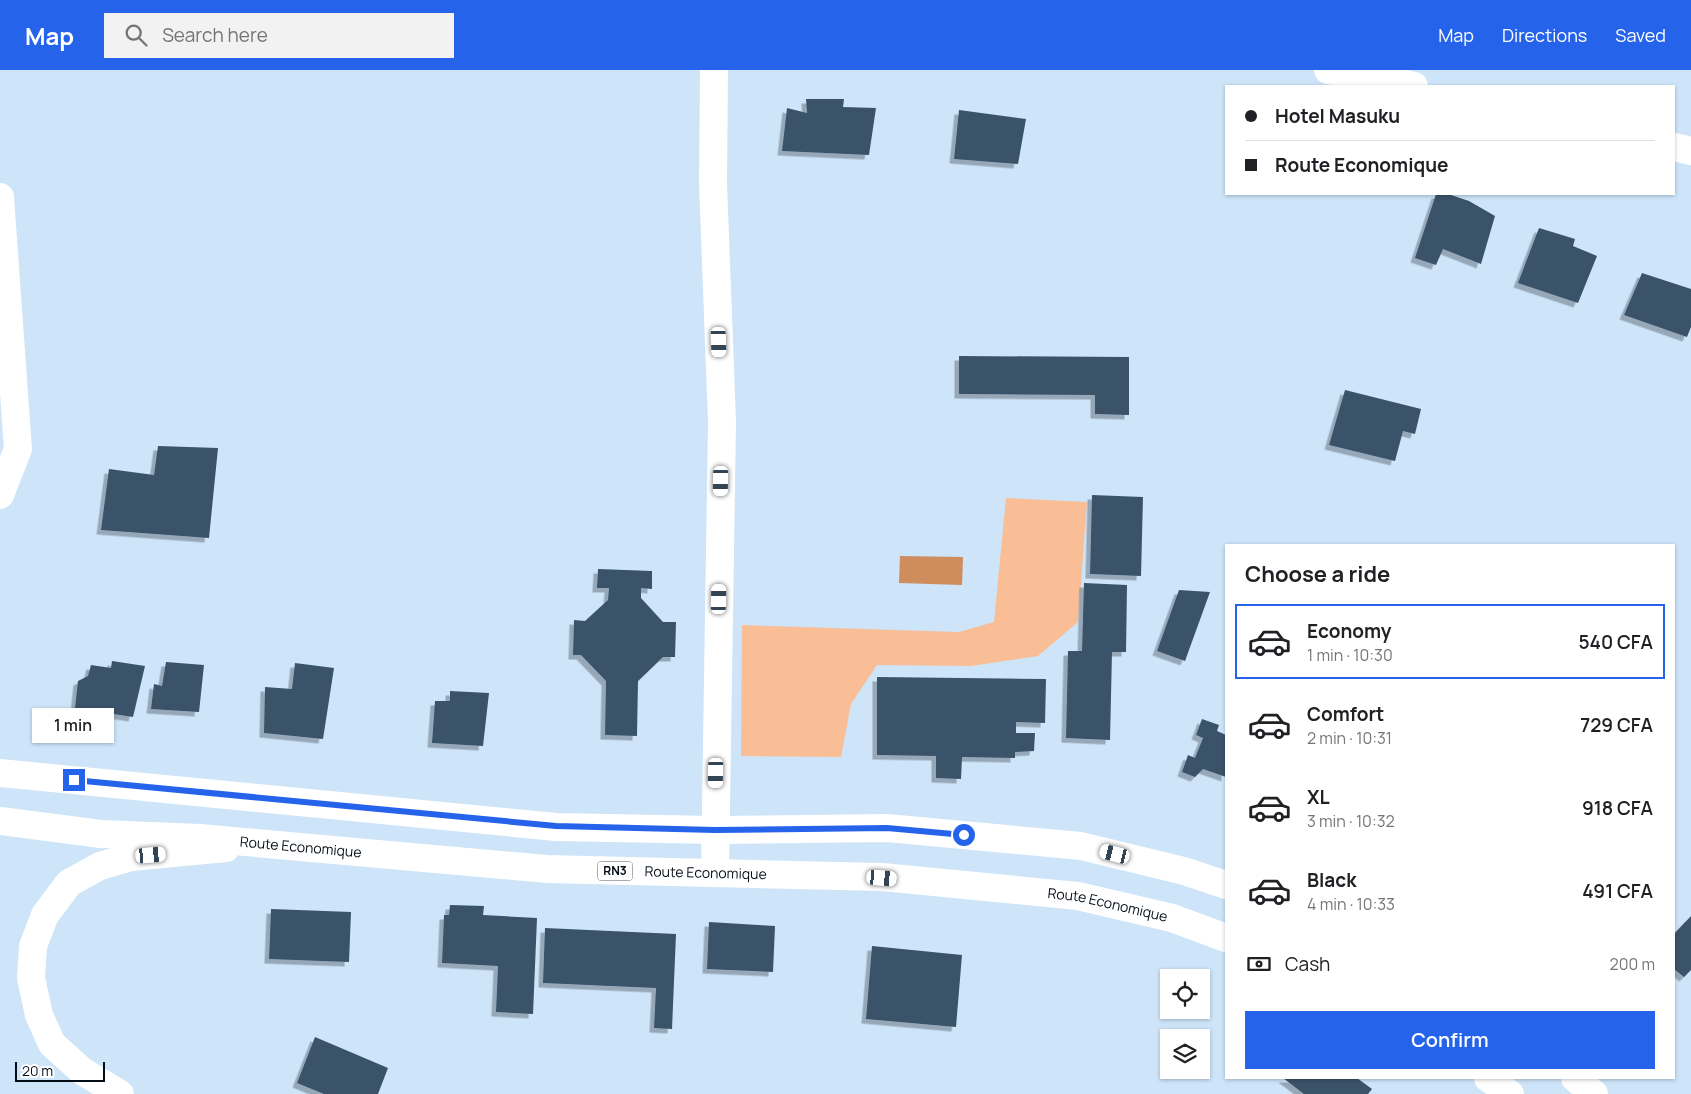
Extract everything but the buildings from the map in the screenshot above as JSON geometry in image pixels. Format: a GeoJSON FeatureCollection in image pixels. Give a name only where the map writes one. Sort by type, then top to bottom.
{"type":"FeatureCollection","features":[{"type":"Feature","properties":{"kind":"main road"},"geometry":{"type":"LineString","coordinates":[[714,70],[713,183],[722,422],[715,873]]}},
{"type":"Feature","properties":{"kind":"main road"},"geometry":{"type":"LineString","coordinates":[[1328,70],[1367,75],[1410,85]]}},
{"type":"Feature","properties":{"kind":"main road"},"geometry":{"type":"LineString","coordinates":[[1675,147],[1691,151]]}},
{"type":"Feature","properties":{"kind":"main road"},"geometry":{"type":"LineString","coordinates":[[0,197],[18,449],[0,495]]}},
{"type":"Feature","properties":{"kind":"main road"},"geometry":{"type":"LineString","coordinates":[[0,773],[556,826],[715,830],[887,828],[1081,846],[1184,871],[1225,886]]}},
{"type":"Feature","properties":{"kind":"main road","name":"Route Economique"},"geometry":{"type":"LineString","coordinates":[[0,821],[101,834],[200,838],[547,869],[882,878],[1078,896],[1172,918],[1225,938]]}},
{"type":"Feature","properties":{"kind":"main road"},"geometry":{"type":"LineString","coordinates":[[120,1094],[82,1071],[52,1044],[39,1014],[31,978],[33,946],[45,915],[69,883],[100,866],[131,856],[269,844]]}},
{"type":"Feature","properties":{"kind":"main road"},"geometry":{"type":"LineString","coordinates":[[1489,1079],[1510,1094]]}},
{"type":"Feature","properties":{"kind":"main road"},"geometry":{"type":"LineString","coordinates":[[1576,1079],[1594,1094]]}},
{"type":"Feature","properties":{"kind":"shaded area"},"geometry":{"type":"Polygon","coordinates":[[[1006,498],[1087,502],[1078,622],[1038,656],[971,666],[877,665],[851,704],[841,757],[741,756],[742,625],[959,632],[994,622],[1006,498]]]}},
{"type":"Feature","properties":{"kind":"shaded area"},"geometry":{"type":"Polygon","coordinates":[[[900,556],[963,557],[962,585],[899,583],[900,556]]]}},
{"type":"Feature","properties":{"kind":"route"},"geometry":{"type":"LineString","coordinates":[[74,780],[556,826],[715,830],[887,828],[964,835]]}}]}
